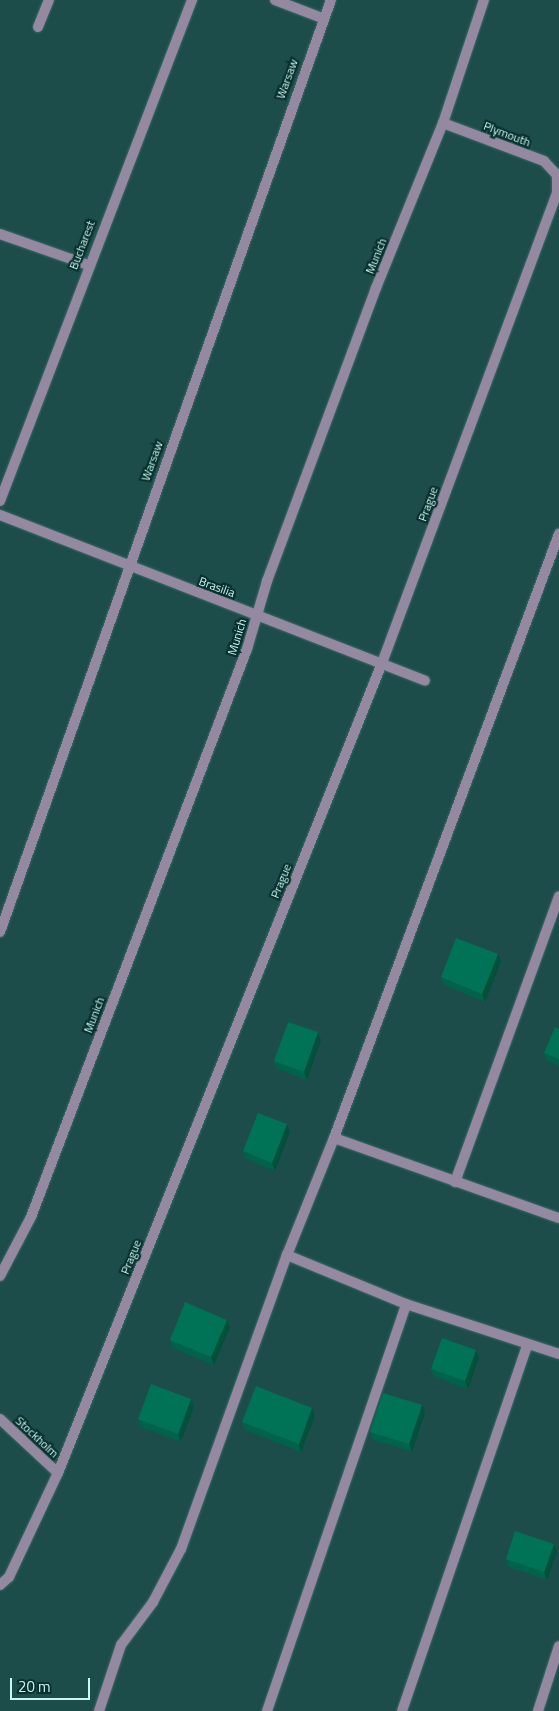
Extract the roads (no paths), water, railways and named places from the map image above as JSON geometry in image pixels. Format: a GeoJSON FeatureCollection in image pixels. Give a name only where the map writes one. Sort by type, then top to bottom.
{"type":"FeatureCollection","features":[{"type":"Feature","properties":{"kind":"street"},"geometry":{"type":"LineString","coordinates":[[38,27],[49,0]]}},
{"type":"Feature","properties":{"kind":"street","name":"Bucharest"},"geometry":{"type":"LineString","coordinates":[[0,501],[88,265],[192,0]]}},
{"type":"Feature","properties":{"kind":"street"},"geometry":{"type":"LineString","coordinates":[[275,0],[322,18]]}},
{"type":"Feature","properties":{"kind":"street","name":"Warsaw"},"geometry":{"type":"LineString","coordinates":[[0,932],[322,18],[331,0]]}},
{"type":"Feature","properties":{"kind":"street","name":"Munich"},"geometry":{"type":"LineString","coordinates":[[0,1276],[31,1217],[244,658],[257,614],[376,288],[443,123],[484,0]]}},
{"type":"Feature","properties":{"kind":"street","name":"Plymouth"},"geometry":{"type":"LineString","coordinates":[[443,123],[544,161],[557,176]]}},
{"type":"Feature","properties":{"kind":"street","name":"Prague"},"geometry":{"type":"LineString","coordinates":[[0,1585],[9,1577],[58,1473],[382,663],[557,193],[557,176]]}},
{"type":"Feature","properties":{"kind":"street"},"geometry":{"type":"LineString","coordinates":[[0,234],[88,265]]}},
{"type":"Feature","properties":{"kind":"street","name":"Brasilia"},"geometry":{"type":"LineString","coordinates":[[0,515],[128,567],[257,614],[425,680]]}},
{"type":"Feature","properties":{"kind":"street"},"geometry":{"type":"LineString","coordinates":[[99,1711],[121,1645],[153,1602],[182,1549],[287,1255],[334,1138],[559,534]]}},
{"type":"Feature","properties":{"kind":"street"},"geometry":{"type":"LineString","coordinates":[[455,1182],[559,896]]}},
{"type":"Feature","properties":{"kind":"street"},"geometry":{"type":"LineString","coordinates":[[334,1138],[559,1218]]}},
{"type":"Feature","properties":{"kind":"street"},"geometry":{"type":"LineString","coordinates":[[287,1255],[406,1304],[559,1354]]}},
{"type":"Feature","properties":{"kind":"street"},"geometry":{"type":"LineString","coordinates":[[268,1711],[406,1304]]}},
{"type":"Feature","properties":{"kind":"street"},"geometry":{"type":"LineString","coordinates":[[402,1711],[528,1344]]}},
{"type":"Feature","properties":{"kind":"street","name":"Stockholm"},"geometry":{"type":"LineString","coordinates":[[0,1419],[58,1473]]}},
{"type":"Feature","properties":{"kind":"street"},"geometry":{"type":"LineString","coordinates":[[538,1711],[559,1646]]}}]}
